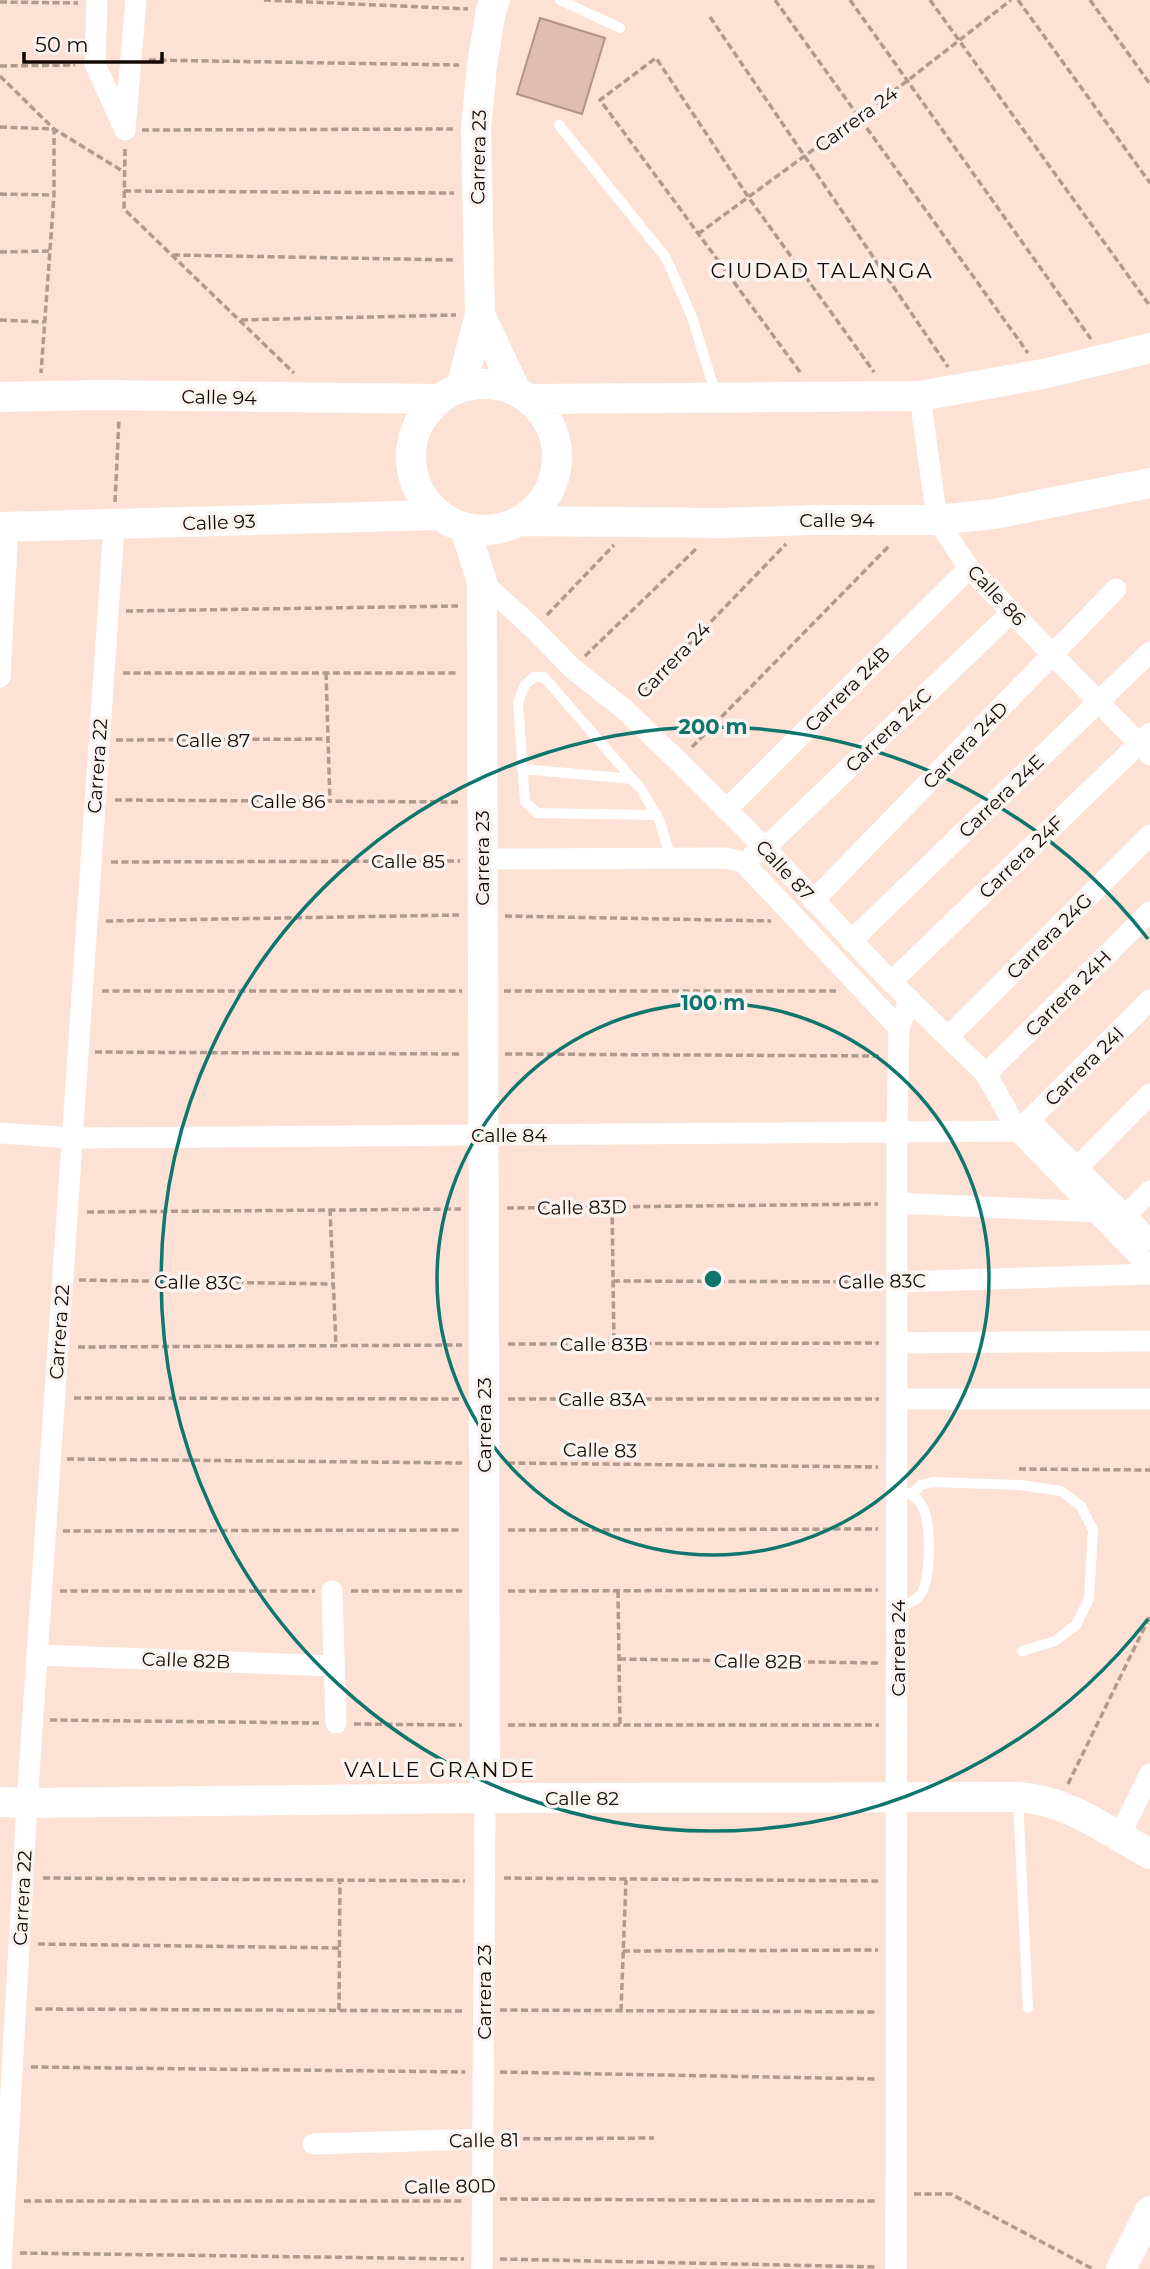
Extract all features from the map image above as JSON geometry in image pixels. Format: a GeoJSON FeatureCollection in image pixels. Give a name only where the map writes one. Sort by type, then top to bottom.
{"type":"FeatureCollection","features":[{"type":"Feature","properties":{"kind":"street"},"geometry":{"type":"LineString","coordinates":[[125,130],[136,0]]}},
{"type":"Feature","properties":{"kind":"street"},"geometry":{"type":"LineString","coordinates":[[97,2],[95,64],[125,130]]}},
{"type":"Feature","properties":{"kind":"street","name":"Carrera 23"},"geometry":{"type":"LineString","coordinates":[[450,393],[481,315],[476,129],[482,65],[493,5]]}},
{"type":"Feature","properties":{"kind":"street","name":"Carrera 23"},"geometry":{"type":"LineString","coordinates":[[481,315],[522,395]]}},
{"type":"Feature","properties":{"kind":"street"},"geometry":{"type":"LineString","coordinates":[[522,395],[906,397],[1043,374],[1150,348]]}},
{"type":"Feature","properties":{"kind":"street"},"geometry":{"type":"LineString","coordinates":[[479,384],[498,385],[522,395],[545,417],[555,439],[557,463],[551,486],[539,507],[516,523],[489,531],[465,528],[438,515],[421,495],[412,470],[412,443],[421,419],[450,393],[479,384]]}},
{"type":"Feature","properties":{"kind":"street","name":"Calle 94"},"geometry":{"type":"LineString","coordinates":[[0,397],[120,395],[319,399],[450,393]]}},
{"type":"Feature","properties":{"kind":"street","name":"Calle 86"},"geometry":{"type":"LineString","coordinates":[[906,397],[926,520],[1098,702],[1146,744]]}},
{"type":"Feature","properties":{"kind":"street","name":"Calle 94"},"geometry":{"type":"LineString","coordinates":[[516,523],[926,520],[993,514],[1150,483]]}},
{"type":"Feature","properties":{"kind":"street","name":"Calle 93"},"geometry":{"type":"LineString","coordinates":[[4,527],[438,515]]}},
{"type":"Feature","properties":{"kind":"street","name":"Carrera 23"},"geometry":{"type":"LineString","coordinates":[[481,594],[516,523]]}},
{"type":"Feature","properties":{"kind":"street","name":"Carrera 22"},"geometry":{"type":"LineString","coordinates":[[1,2261],[23,1878],[14,1802],[33,1720],[114,526]]}},
{"type":"Feature","properties":{"kind":"street"},"geometry":{"type":"LineString","coordinates":[[0,677],[4,527]]}},
{"type":"Feature","properties":{"kind":"street","name":"Carrera 23"},"geometry":{"type":"LineString","coordinates":[[465,528],[481,594],[485,1798],[475,1879],[483,2071],[482,2264]]}},
{"type":"Feature","properties":{"kind":"street","name":"Carrera 24B"},"geometry":{"type":"LineString","coordinates":[[726,810],[969,568]]}},
{"type":"Feature","properties":{"kind":"street","name":"Carrera 24D"},"geometry":{"type":"LineString","coordinates":[[813,901],[1116,589]]}},
{"type":"Feature","properties":{"kind":"street","name":"Calle 87"},"geometry":{"type":"LineString","coordinates":[[481,594],[533,628],[572,668],[625,710],[678,761],[765,848],[891,982],[986,1074],[1024,1126],[1071,1174]]}},
{"type":"Feature","properties":{"kind":"street","name":"Carrera 24C"},"geometry":{"type":"LineString","coordinates":[[734,860],[765,848],[1012,612]]}},
{"type":"Feature","properties":{"kind":"street","name":"Carrera 24E"},"geometry":{"type":"LineString","coordinates":[[851,941],[1150,652]]}},
{"type":"Feature","properties":{"kind":"street","name":"Carrera 24F"},"geometry":{"type":"LineString","coordinates":[[891,982],[1146,744]]}},
{"type":"Feature","properties":{"kind":"street","name":"Carrera 24G"},"geometry":{"type":"LineString","coordinates":[[948,1037],[1150,835]]}},
{"type":"Feature","properties":{"kind":"street"},"geometry":{"type":"LineString","coordinates":[[482,859],[734,860],[799,921],[899,1028]]}},
{"type":"Feature","properties":{"kind":"street","name":"Carrera 24H"},"geometry":{"type":"LineString","coordinates":[[986,1074],[1150,912]]}},
{"type":"Feature","properties":{"kind":"street","name":"Carrera 24"},"geometry":{"type":"LineString","coordinates":[[896,2268],[898,1529],[902,1483],[897,1399],[897,1132],[899,1028],[910,999]]}},
{"type":"Feature","properties":{"kind":"street","name":"Carrera 24I"},"geometry":{"type":"LineString","coordinates":[[1024,1126],[1150,1000]]}},
{"type":"Feature","properties":{"kind":"street"},"geometry":{"type":"LineString","coordinates":[[1071,1174],[1150,1094]]}},
{"type":"Feature","properties":{"kind":"street","name":"Calle 84"},"geometry":{"type":"LineString","coordinates":[[0,1133],[72,1138],[897,1132],[1024,1126]]}},
{"type":"Feature","properties":{"kind":"street"},"geometry":{"type":"LineString","coordinates":[[1071,1174],[1096,1212]]}},
{"type":"Feature","properties":{"kind":"street"},"geometry":{"type":"LineString","coordinates":[[1071,1174],[1118,1222],[1150,1268]]}},
{"type":"Feature","properties":{"kind":"street"},"geometry":{"type":"LineString","coordinates":[[1118,1222],[1150,1191]]}},
{"type":"Feature","properties":{"kind":"street"},"geometry":{"type":"LineString","coordinates":[[897,1203],[1096,1212],[1150,1240]]}},
{"type":"Feature","properties":{"kind":"street","name":"Calle 83C"},"geometry":{"type":"LineString","coordinates":[[897,1282],[1150,1274]]}},
{"type":"Feature","properties":{"kind":"street"},"geometry":{"type":"LineString","coordinates":[[897,1343],[1150,1341]]}},
{"type":"Feature","properties":{"kind":"street"},"geometry":{"type":"LineString","coordinates":[[897,1399],[1150,1399]]}},
{"type":"Feature","properties":{"kind":"street"},"geometry":{"type":"LineString","coordinates":[[332,1591],[336,1723]]}},
{"type":"Feature","properties":{"kind":"street","name":"Calle 82B"},"geometry":{"type":"LineString","coordinates":[[37,1655],[334,1666]]}},
{"type":"Feature","properties":{"kind":"street"},"geometry":{"type":"LineString","coordinates":[[1119,1837],[1150,1774]]}},
{"type":"Feature","properties":{"kind":"street","name":"Calle 82"},"geometry":{"type":"LineString","coordinates":[[14,1802],[1018,1797],[1037,1798],[1058,1804],[1150,1854]]}},
{"type":"Feature","properties":{"kind":"street","name":"Calle 81"},"geometry":{"type":"LineString","coordinates":[[313,2144],[483,2139]]}},
{"type":"Feature","properties":{"kind":"street"},"geometry":{"type":"LineString","coordinates":[[1121,2269],[1150,2211]]}},
{"type":"Feature","properties":{"kind":"lane"},"geometry":{"type":"LineString","coordinates":[[560,0],[620,28]]}},
{"type":"Feature","properties":{"kind":"lane"},"geometry":{"type":"LineString","coordinates":[[559,125],[666,258],[692,317],[717,398]]}},
{"type":"Feature","properties":{"kind":"lane"},"geometry":{"type":"LineString","coordinates":[[657,815],[537,813],[525,803],[518,702],[525,685],[534,677],[544,677],[632,779],[657,815],[671,858]]}},
{"type":"Feature","properties":{"kind":"lane"},"geometry":{"type":"LineString","coordinates":[[522,769],[632,779]]}},
{"type":"Feature","properties":{"kind":"lane"},"geometry":{"type":"LineString","coordinates":[[898,1599],[913,1602],[922,1593],[927,1575],[928,1523],[922,1506],[902,1483]]}},
{"type":"Feature","properties":{"kind":"lane"},"geometry":{"type":"LineString","coordinates":[[902,1483],[1020,1485],[1061,1491],[1081,1506],[1093,1530],[1089,1599],[1076,1625],[1055,1641],[1022,1651]]}},
{"type":"Feature","properties":{"kind":"lane"},"geometry":{"type":"LineString","coordinates":[[1018,1797],[1028,2008]]}},
{"type":"Feature","properties":{"kind":"path"},"geometry":{"type":"LineString","coordinates":[[264,0],[493,5]]}},
{"type":"Feature","properties":{"kind":"path"},"geometry":{"type":"LineString","coordinates":[[775,0],[1043,374]]}},
{"type":"Feature","properties":{"kind":"path"},"geometry":{"type":"LineString","coordinates":[[850,0],[1105,358]]}},
{"type":"Feature","properties":{"kind":"path"},"geometry":{"type":"LineString","coordinates":[[930,0],[1150,306]]}},
{"type":"Feature","properties":{"kind":"path","name":"Carrera 24"},"geometry":{"type":"LineString","coordinates":[[698,234],[907,81],[1011,0]]}},
{"type":"Feature","properties":{"kind":"path"},"geometry":{"type":"LineString","coordinates":[[1017,0],[1150,183]]}},
{"type":"Feature","properties":{"kind":"path"},"geometry":{"type":"LineString","coordinates":[[1090,0],[1150,84]]}},
{"type":"Feature","properties":{"kind":"path"},"geometry":{"type":"LineString","coordinates":[[0,2],[97,2]]}},
{"type":"Feature","properties":{"kind":"path"},"geometry":{"type":"LineString","coordinates":[[710,17],[963,389]]}},
{"type":"Feature","properties":{"kind":"path"},"geometry":{"type":"LineString","coordinates":[[818,397],[600,100],[656,58],[749,198],[906,397]]}},
{"type":"Feature","properties":{"kind":"path"},"geometry":{"type":"LineString","coordinates":[[131,60],[482,65]]}},
{"type":"Feature","properties":{"kind":"path"},"geometry":{"type":"LineString","coordinates":[[0,66],[95,64]]}},
{"type":"Feature","properties":{"kind":"path"},"geometry":{"type":"LineString","coordinates":[[0,76],[54,128],[124,173]]}},
{"type":"Feature","properties":{"kind":"path"},"geometry":{"type":"LineString","coordinates":[[0,127],[54,128]]}},
{"type":"Feature","properties":{"kind":"path"},"geometry":{"type":"LineString","coordinates":[[39,397],[54,195],[54,128]]}},
{"type":"Feature","properties":{"kind":"path"},"geometry":{"type":"LineString","coordinates":[[319,399],[241,320],[124,209],[125,130],[476,129]]}},
{"type":"Feature","properties":{"kind":"path"},"geometry":{"type":"LineString","coordinates":[[124,191],[477,193]]}},
{"type":"Feature","properties":{"kind":"path"},"geometry":{"type":"LineString","coordinates":[[0,194],[54,195]]}},
{"type":"Feature","properties":{"kind":"path"},"geometry":{"type":"LineString","coordinates":[[0,251],[50,251]]}},
{"type":"Feature","properties":{"kind":"path"},"geometry":{"type":"LineString","coordinates":[[173,255],[479,259]]}},
{"type":"Feature","properties":{"kind":"path"},"geometry":{"type":"LineString","coordinates":[[241,320],[481,315]]}},
{"type":"Feature","properties":{"kind":"path"},"geometry":{"type":"LineString","coordinates":[[0,320],[44,322]]}},
{"type":"Feature","properties":{"kind":"path"},"geometry":{"type":"LineString","coordinates":[[114,526],[120,395]]}},
{"type":"Feature","properties":{"kind":"path","name":"Carrera 24"},"geometry":{"type":"LineString","coordinates":[[625,710],[810,520]]}},
{"type":"Feature","properties":{"kind":"path"},"geometry":{"type":"LineString","coordinates":[[678,761],[926,520]]}},
{"type":"Feature","properties":{"kind":"path"},"geometry":{"type":"LineString","coordinates":[[533,628],[635,523]]}},
{"type":"Feature","properties":{"kind":"path"},"geometry":{"type":"LineString","coordinates":[[572,668],[722,523]]}},
{"type":"Feature","properties":{"kind":"path"},"geometry":{"type":"LineString","coordinates":[[108,611],[481,594]]}},
{"type":"Feature","properties":{"kind":"path"},"geometry":{"type":"LineString","coordinates":[[104,673],[481,673]]}},
{"type":"Feature","properties":{"kind":"path"},"geometry":{"type":"LineString","coordinates":[[326,673],[330,802]]}},
{"type":"Feature","properties":{"kind":"path","name":"Calle 87"},"geometry":{"type":"LineString","coordinates":[[99,741],[328,739]]}},
{"type":"Feature","properties":{"kind":"path","name":"Calle 86"},"geometry":{"type":"LineString","coordinates":[[95,800],[482,802]]}},
{"type":"Feature","properties":{"kind":"path","name":"Calle 85"},"geometry":{"type":"LineString","coordinates":[[91,862],[482,859]]}},
{"type":"Feature","properties":{"kind":"path"},"geometry":{"type":"LineString","coordinates":[[87,921],[482,915],[799,921]]}},
{"type":"Feature","properties":{"kind":"path"},"geometry":{"type":"LineString","coordinates":[[78,1052],[898,1056]]}},
{"type":"Feature","properties":{"kind":"path","name":"Calle 83D"},"geometry":{"type":"LineString","coordinates":[[67,1212],[897,1203]]}},
{"type":"Feature","properties":{"kind":"path"},"geometry":{"type":"LineString","coordinates":[[612,1206],[614,1344]]}},
{"type":"Feature","properties":{"kind":"path"},"geometry":{"type":"LineString","coordinates":[[330,1209],[336,1345]]}},
{"type":"Feature","properties":{"kind":"path","name":"Calle 83C"},"geometry":{"type":"LineString","coordinates":[[63,1280],[333,1284]]}},
{"type":"Feature","properties":{"kind":"path","name":"Calle 83C"},"geometry":{"type":"LineString","coordinates":[[613,1281],[897,1282]]}},
{"type":"Feature","properties":{"kind":"path","name":"Calle 83B"},"geometry":{"type":"LineString","coordinates":[[58,1347],[897,1343]]}},
{"type":"Feature","properties":{"kind":"path","name":"Calle 83A"},"geometry":{"type":"LineString","coordinates":[[55,1398],[897,1399]]}},
{"type":"Feature","properties":{"kind":"path","name":"Calle 83"},"geometry":{"type":"LineString","coordinates":[[51,1458],[484,1463],[902,1483]]}},
{"type":"Feature","properties":{"kind":"path"},"geometry":{"type":"LineString","coordinates":[[1017,1469],[1150,1470]]}},
{"type":"Feature","properties":{"kind":"path"},"geometry":{"type":"LineString","coordinates":[[46,1531],[898,1529]]}},
{"type":"Feature","properties":{"kind":"path"},"geometry":{"type":"LineString","coordinates":[[42,1591],[618,1591],[898,1599]]}},
{"type":"Feature","properties":{"kind":"path"},"geometry":{"type":"LineString","coordinates":[[618,1591],[620,1725]]}},
{"type":"Feature","properties":{"kind":"path"},"geometry":{"type":"LineString","coordinates":[[1058,1804],[1150,1616]]}},
{"type":"Feature","properties":{"kind":"path","name":"Calle 82B"},"geometry":{"type":"LineString","coordinates":[[619,1659],[898,1664]]}},
{"type":"Feature","properties":{"kind":"path"},"geometry":{"type":"LineString","coordinates":[[33,1720],[485,1725],[898,1725]]}},
{"type":"Feature","properties":{"kind":"path"},"geometry":{"type":"LineString","coordinates":[[23,1878],[898,1881]]}},
{"type":"Feature","properties":{"kind":"path"},"geometry":{"type":"LineString","coordinates":[[340,1880],[340,2010]]}},
{"type":"Feature","properties":{"kind":"path"},"geometry":{"type":"LineString","coordinates":[[621,2011],[626,1880]]}},
{"type":"Feature","properties":{"kind":"path"},"geometry":{"type":"LineString","coordinates":[[19,1944],[340,1948]]}},
{"type":"Feature","properties":{"kind":"path"},"geometry":{"type":"LineString","coordinates":[[623,1951],[897,1950]]}},
{"type":"Feature","properties":{"kind":"path"},"geometry":{"type":"LineString","coordinates":[[16,2009],[462,2011]]}},
{"type":"Feature","properties":{"kind":"path"},"geometry":{"type":"LineString","coordinates":[[509,2011],[897,2012]]}},
{"type":"Feature","properties":{"kind":"path"},"geometry":{"type":"LineString","coordinates":[[12,2067],[455,2073]]}},
{"type":"Feature","properties":{"kind":"path"},"geometry":{"type":"LineString","coordinates":[[483,2071],[897,2079]]}},
{"type":"Feature","properties":{"kind":"path","name":"Calle 81"},"geometry":{"type":"LineString","coordinates":[[483,2139],[654,2137]]}},
{"type":"Feature","properties":{"kind":"path","name":"Calle 80D"},"geometry":{"type":"LineString","coordinates":[[5,2201],[897,2198],[951,2194],[1093,2269]]}},
{"type":"Feature","properties":{"kind":"path"},"geometry":{"type":"LineString","coordinates":[[1,2261],[458,2260]]}},
{"type":"Feature","properties":{"kind":"path"},"geometry":{"type":"LineString","coordinates":[[482,2264],[615,2262],[896,2268]]}},
{"type":"Feature","properties":{"kind":"path"},"geometry":{"type":"LineString","coordinates":[[615,2262],[615,2269]]}},
{"type":"Feature","properties":{"kind":"building"},"geometry":{"type":"Polygon","coordinates":[[[540,18],[605,38],[582,114],[517,94],[540,18]]]}},
{"type":"Feature","properties":{"kind":"district","name":"CIUDAD TALANGA"},"geometry":{"type":"Point","coordinates":[822,271]}},
{"type":"Feature","properties":{"kind":"district","name":"VALLE GRANDE"},"geometry":{"type":"Point","coordinates":[440,1770]}}]}
